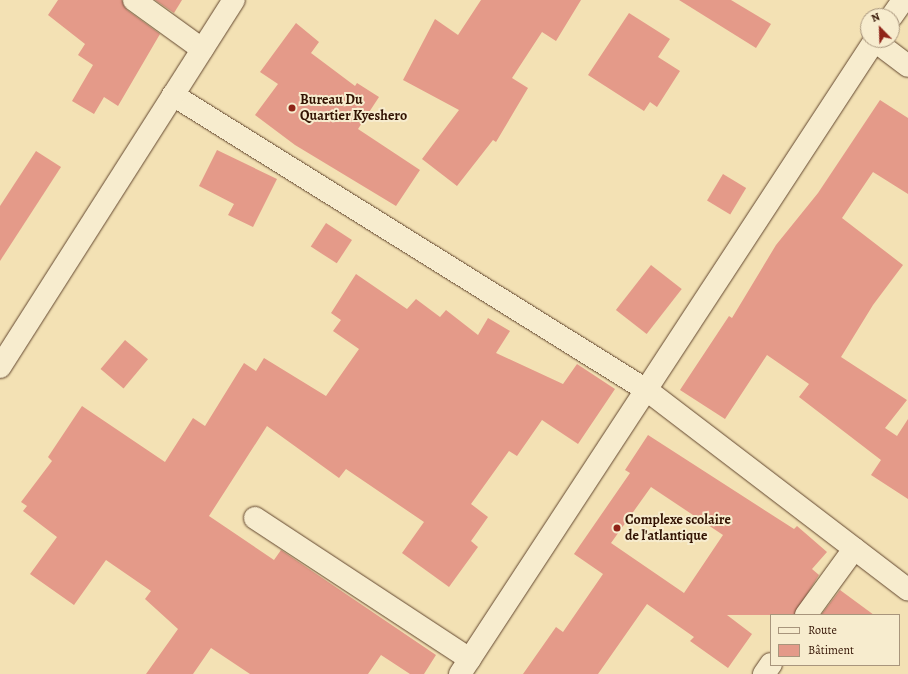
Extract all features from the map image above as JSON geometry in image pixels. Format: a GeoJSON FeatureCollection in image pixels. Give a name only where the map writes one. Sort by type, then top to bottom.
{"type":"FeatureCollection","features":[{"type":"Feature","properties":{"kind":"street"},"geometry":{"type":"LineString","coordinates":[[134,0],[202,49]]}},
{"type":"Feature","properties":{"kind":"street"},"geometry":{"type":"LineString","coordinates":[[0,367],[234,0]]}},
{"type":"Feature","properties":{"kind":"street"},"geometry":{"type":"LineString","coordinates":[[255,518],[465,667],[648,391],[870,48]]}},
{"type":"Feature","properties":{"kind":"street"},"geometry":{"type":"LineString","coordinates":[[885,48],[908,66]]}},
{"type":"Feature","properties":{"kind":"street"},"geometry":{"type":"LineString","coordinates":[[173,95],[648,391],[908,590]]}},
{"type":"Feature","properties":{"kind":"street"},"geometry":{"type":"LineString","coordinates":[[807,614],[854,549]]}},
{"type":"Feature","properties":{"kind":"street"},"geometry":{"type":"LineString","coordinates":[[764,674],[770,665]]}},
{"type":"Feature","properties":{"kind":"building"},"geometry":{"type":"Polygon","coordinates":[[[58,0],[122,0],[127,10],[160,34],[118,106],[104,97],[94,114],[72,101],[93,65],[78,55],[85,44],[48,15],[58,0]]]}},
{"type":"Feature","properties":{"kind":"building"},"geometry":{"type":"Polygon","coordinates":[[[155,0],[182,0],[174,13],[155,0]]]}},
{"type":"Feature","properties":{"kind":"building"},"geometry":{"type":"Polygon","coordinates":[[[481,0],[581,0],[556,41],[542,32],[512,78],[528,88],[496,142],[493,140],[457,186],[422,159],[459,110],[403,80],[435,19],[458,35],[481,0]]]}},
{"type":"Feature","properties":{"kind":"building"},"geometry":{"type":"Polygon","coordinates":[[[679,0],[731,0],[771,24],[756,48],[679,0]]]}},
{"type":"Feature","properties":{"kind":"building"},"geometry":{"type":"Polygon","coordinates":[[[629,13],[670,39],[658,57],[680,71],[657,107],[650,102],[644,111],[588,75],[629,13]]]}},
{"type":"Feature","properties":{"kind":"building"},"geometry":{"type":"Polygon","coordinates":[[[296,23],[319,42],[311,53],[355,86],[357,83],[379,97],[358,129],[420,170],[396,206],[295,145],[255,115],[278,84],[260,72],[296,23]]]}},
{"type":"Feature","properties":{"kind":"building"},"geometry":{"type":"Polygon","coordinates":[[[880,100],[908,118],[908,194],[873,172],[842,218],[903,265],[873,305],[841,357],[907,400],[885,428],[897,436],[908,419],[908,499],[871,475],[881,460],[799,397],[809,384],[767,355],[725,419],[680,390],[729,316],[732,318],[776,245],[818,193],[880,100]]]}},
{"type":"Feature","properties":{"kind":"building"},"geometry":{"type":"Polygon","coordinates":[[[217,150],[277,179],[253,227],[228,215],[234,204],[199,186],[217,150]]]}},
{"type":"Feature","properties":{"kind":"building"},"geometry":{"type":"Polygon","coordinates":[[[36,151],[61,167],[0,261],[0,206],[36,151]]]}},
{"type":"Feature","properties":{"kind":"building"},"geometry":{"type":"Polygon","coordinates":[[[723,174],[746,188],[730,214],[707,201],[723,174]]]}},
{"type":"Feature","properties":{"kind":"building"},"geometry":{"type":"Polygon","coordinates":[[[326,223],[352,240],[337,263],[311,246],[326,223]]]}},
{"type":"Feature","properties":{"kind":"building"},"geometry":{"type":"Polygon","coordinates":[[[651,265],[682,289],[647,334],[616,310],[651,265]]]}},
{"type":"Feature","properties":{"kind":"building"},"geometry":{"type":"Polygon","coordinates":[[[356,274],[407,309],[416,299],[440,317],[446,310],[478,335],[488,318],[510,331],[496,353],[563,384],[577,364],[615,389],[578,444],[542,420],[517,456],[509,451],[471,504],[488,517],[471,541],[478,547],[449,587],[402,553],[424,522],[346,469],[339,478],[267,426],[209,516],[274,560],[281,550],[436,655],[424,674],[410,674],[381,655],[368,674],[250,674],[211,648],[193,674],[146,674],[178,629],[145,599],[151,591],[106,560],[74,605],[30,574],[57,537],[23,511],[27,506],[21,502],[52,461],[48,457],[82,406],[165,462],[193,418],[205,426],[244,363],[256,371],[264,358],[326,396],[359,349],[333,331],[341,320],[331,313],[356,274]]]}},
{"type":"Feature","properties":{"kind":"building"},"geometry":{"type":"Polygon","coordinates":[[[125,340],[148,359],[124,388],[101,369],[125,340]]]}},
{"type":"Feature","properties":{"kind":"building"},"geometry":{"type":"Polygon","coordinates":[[[648,435],[794,529],[797,526],[827,552],[812,569],[819,575],[795,614],[727,615],[752,634],[728,668],[690,641],[694,637],[647,604],[598,674],[523,674],[556,627],[563,632],[603,574],[574,554],[630,473],[625,470],[648,435]],[[651,487],[611,543],[684,593],[723,535],[651,487]]]}},
{"type":"Feature","properties":{"kind":"building"},"geometry":{"type":"Polygon","coordinates":[[[840,590],[873,614],[822,614],[840,590]]]}},
{"type":"Feature","properties":{"kind":"place","name":"Bureau Du Quartier Kyeshero"},"geometry":{"type":"Point","coordinates":[292,108]}},
{"type":"Feature","properties":{"kind":"place","name":"Complexe scolaire de l'atlantique"},"geometry":{"type":"Point","coordinates":[617,528]}}]}
